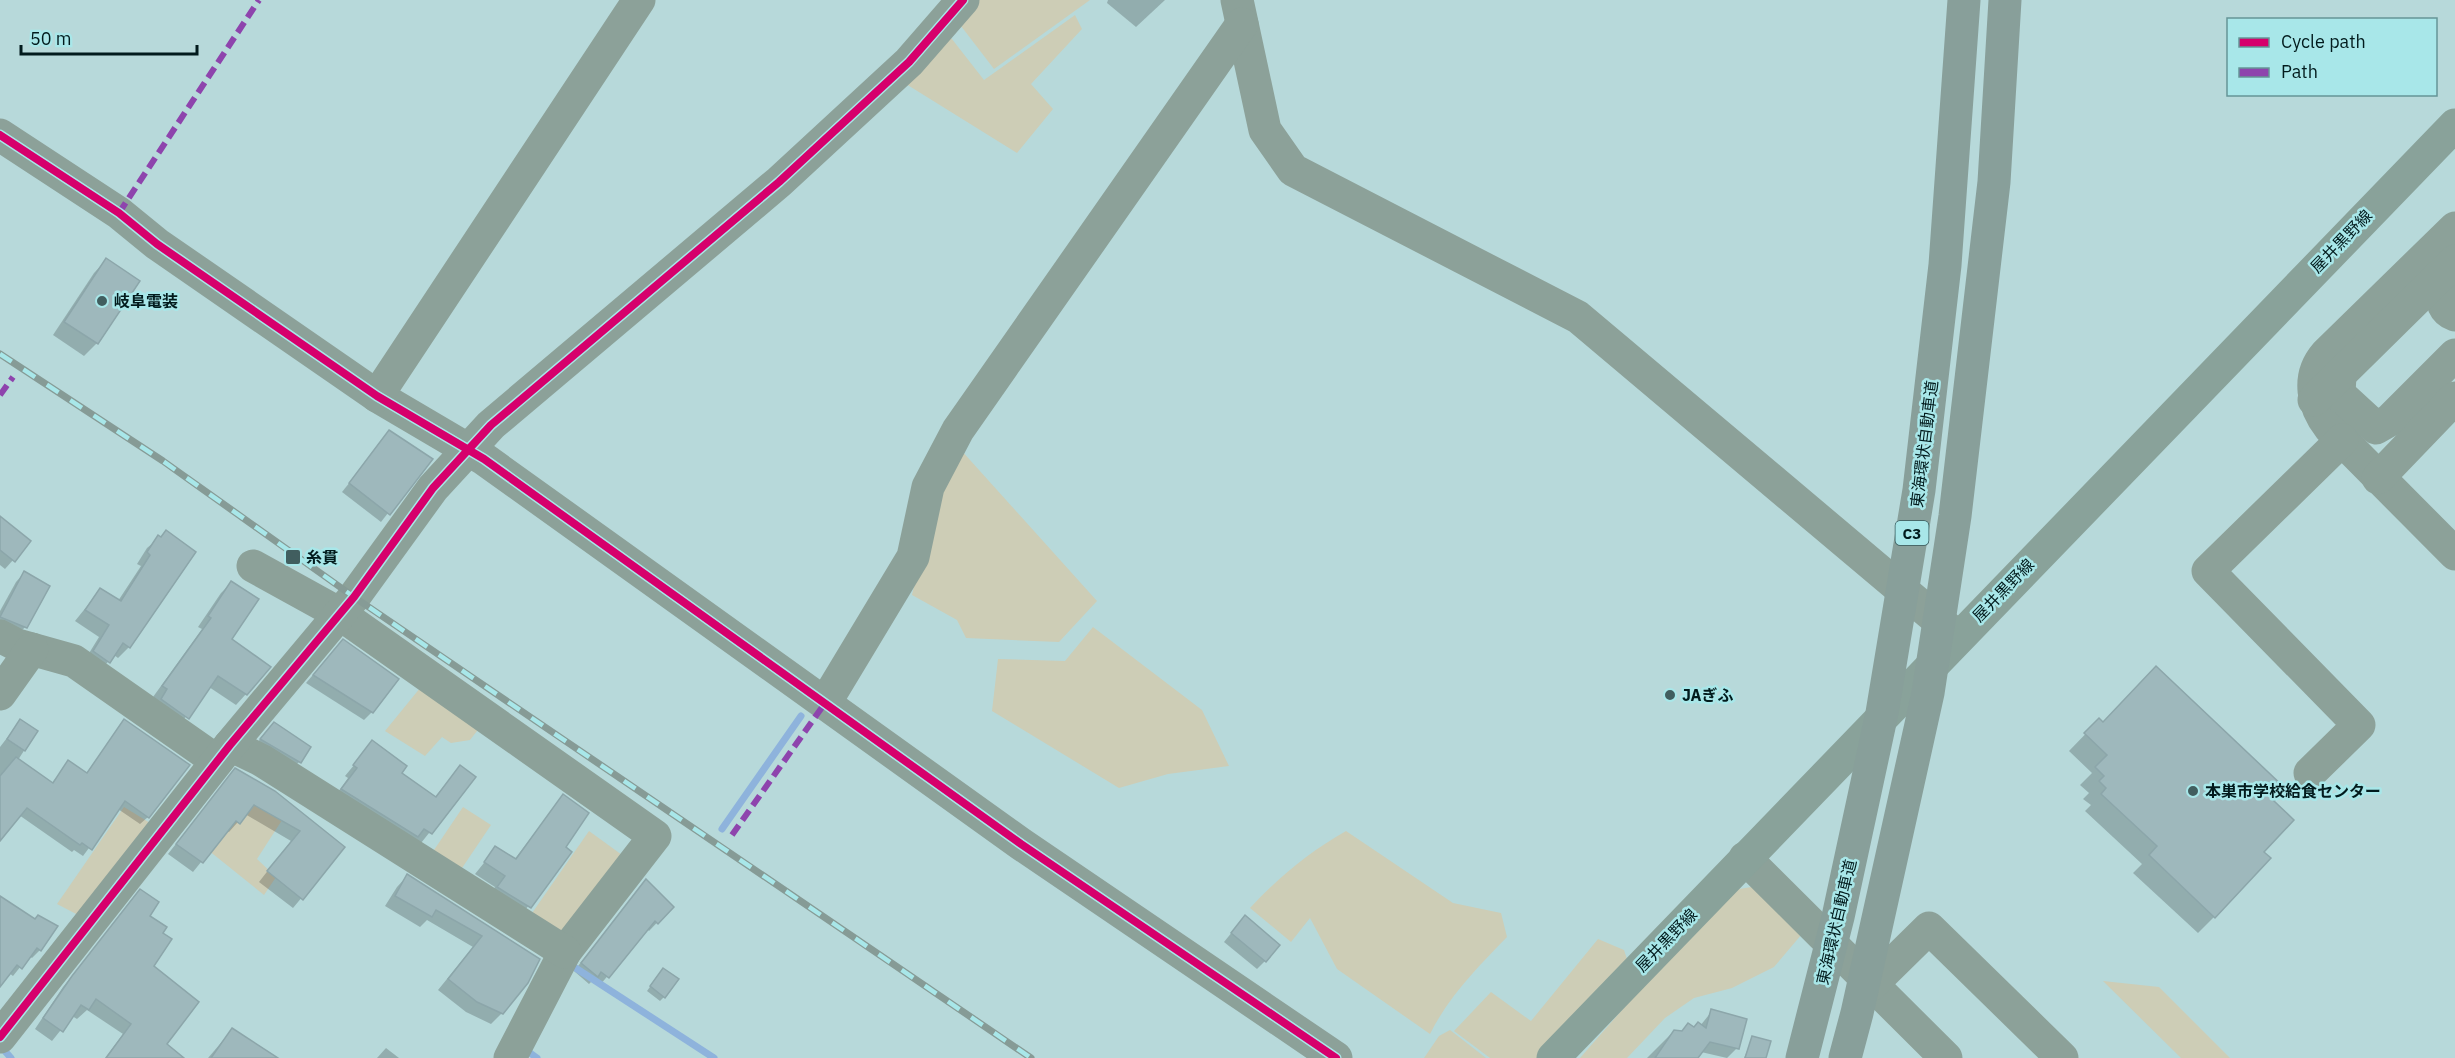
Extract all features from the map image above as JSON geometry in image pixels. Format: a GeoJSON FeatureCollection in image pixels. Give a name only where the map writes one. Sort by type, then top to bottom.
{"type":"FeatureCollection","features":[{"type":"Feature","properties":{"kind":"highway","name":"東海環状自動車道"},"geometry":{"type":"LineString","coordinates":[[1802,1058],[1838,917],[1882,713],[1919,490],[1945,265],[1964,0]]}},
{"type":"Feature","properties":{"kind":"highway","name":"C3"},"geometry":{"type":"LineString","coordinates":[[1845,1058],[1928,693],[1955,516],[1994,182],[2005,0]]}},
{"type":"Feature","properties":{"kind":"main road","name":"屋井黒野線"},"geometry":{"type":"LineString","coordinates":[[1554,1058],[1958,636],[2455,125]]}},
{"type":"Feature","properties":{"kind":"street"},"geometry":{"type":"LineString","coordinates":[[377,396],[639,0]]}},
{"type":"Feature","properties":{"kind":"street"},"geometry":{"type":"LineString","coordinates":[[0,1037],[224,753],[340,614],[433,488],[467,449],[491,425],[779,182],[909,62],[963,0]]}},
{"type":"Feature","properties":{"kind":"street"},"geometry":{"type":"LineString","coordinates":[[825,703],[913,557],[928,487],[958,430],[1240,12]]}},
{"type":"Feature","properties":{"kind":"street"},"geometry":{"type":"LineString","coordinates":[[1240,12],[1264,130],[1293,170],[1578,317],[1958,636]]}},
{"type":"Feature","properties":{"kind":"street"},"geometry":{"type":"LineString","coordinates":[[0,135],[119,213],[157,244],[377,396],[467,449],[1021,843],[1336,1058]]}},
{"type":"Feature","properties":{"kind":"street"},"geometry":{"type":"LineString","coordinates":[[2455,228],[2318,364],[2314,372],[2314,400],[2319,414],[2378,478],[2455,554]]}},
{"type":"Feature","properties":{"kind":"street"},"geometry":{"type":"LineString","coordinates":[[2314,400],[2455,261]]}},
{"type":"Feature","properties":{"kind":"street"},"geometry":{"type":"LineString","coordinates":[[2340,375],[2338,393],[2376,428],[2390,420],[2455,355]]}},
{"type":"Feature","properties":{"kind":"street"},"geometry":{"type":"LineString","coordinates":[[2378,478],[2450,413]]}},
{"type":"Feature","properties":{"kind":"street"},"geometry":{"type":"LineString","coordinates":[[2310,773],[2359,725],[2208,571],[2342,440]]}},
{"type":"Feature","properties":{"kind":"street"},"geometry":{"type":"LineString","coordinates":[[253,566],[340,614],[655,836],[566,952],[510,1058]]}},
{"type":"Feature","properties":{"kind":"street"},"geometry":{"type":"LineString","coordinates":[[0,636],[32,650],[74,661],[224,753],[261,760],[566,952]]}},
{"type":"Feature","properties":{"kind":"street"},"geometry":{"type":"LineString","coordinates":[[0,694],[32,650]]}},
{"type":"Feature","properties":{"kind":"street"},"geometry":{"type":"LineString","coordinates":[[1745,858],[1871,986],[1946,1058]]}},
{"type":"Feature","properties":{"kind":"street"},"geometry":{"type":"LineString","coordinates":[[1871,986],[1929,928],[2062,1058]]}},
{"type":"Feature","properties":{"kind":"green space"},"geometry":{"type":"Polygon","coordinates":[[[941,0],[1090,0],[994,69],[941,0]]]}},
{"type":"Feature","properties":{"kind":"green space"},"geometry":{"type":"Polygon","coordinates":[[[1075,15],[1082,29],[1031,84],[1053,109],[1017,153],[906,84],[948,34],[984,80],[1075,15]]]}},
{"type":"Feature","properties":{"kind":"green space"},"geometry":{"type":"Polygon","coordinates":[[[961,450],[1097,601],[1059,642],[966,638],[957,620],[912,595],[936,491],[961,450]]]}},
{"type":"Feature","properties":{"kind":"green space"},"geometry":{"type":"Polygon","coordinates":[[[1093,627],[1202,710],[1229,766],[1168,774],[1119,788],[992,711],[998,659],[1065,661],[1093,627]]]}},
{"type":"Feature","properties":{"kind":"green space"},"geometry":{"type":"Polygon","coordinates":[[[425,682],[484,722],[470,740],[451,743],[442,737],[425,756],[385,731],[425,682]]]}},
{"type":"Feature","properties":{"kind":"green space"},"geometry":{"type":"Polygon","coordinates":[[[245,796],[284,817],[257,859],[276,877],[264,895],[208,850],[245,796]]]}},
{"type":"Feature","properties":{"kind":"green space"},"geometry":{"type":"Polygon","coordinates":[[[124,807],[155,826],[80,916],[57,904],[124,807]]]}},
{"type":"Feature","properties":{"kind":"green space"},"geometry":{"type":"Polygon","coordinates":[[[463,807],[491,825],[460,871],[432,853],[463,807]]]}},
{"type":"Feature","properties":{"kind":"green space"},"geometry":{"type":"Polygon","coordinates":[[[589,831],[629,860],[571,932],[554,933],[530,916],[589,831]]]}},
{"type":"Feature","properties":{"kind":"green space"},"geometry":{"type":"Polygon","coordinates":[[[1346,831],[1453,903],[1501,913],[1507,937],[1455,995],[1430,1034],[1337,969],[1310,918],[1291,942],[1250,908],[1295,866],[1346,831]]]}},
{"type":"Feature","properties":{"kind":"green space"},"geometry":{"type":"Polygon","coordinates":[[[1757,886],[1802,934],[1774,967],[1732,988],[1694,998],[1665,1018],[1627,1058],[1580,1058],[1657,970],[1734,890],[1757,886]]]}},
{"type":"Feature","properties":{"kind":"green space"},"geometry":{"type":"Polygon","coordinates":[[[1598,939],[1624,950],[1627,959],[1540,1058],[1490,1058],[1454,1031],[1491,992],[1531,1021],[1598,939]]]}},
{"type":"Feature","properties":{"kind":"green space"},"geometry":{"type":"Polygon","coordinates":[[[2103,981],[2159,987],[2230,1058],[2181,1058],[2103,981]]]}},
{"type":"Feature","properties":{"kind":"green space"},"geometry":{"type":"Polygon","coordinates":[[[1450,1030],[1486,1058],[1424,1058],[1439,1036],[1450,1030]]]}},
{"type":"Feature","properties":{"kind":"building","name":"岐阜電装"},"geometry":{"type":"Polygon","coordinates":[[[106,258],[140,281],[98,344],[64,322],[106,258]]]}},
{"type":"Feature","properties":{"kind":"building"},"geometry":{"type":"Polygon","coordinates":[[[389,430],[433,459],[390,515],[349,483],[389,430]]]}},
{"type":"Feature","properties":{"kind":"building"},"geometry":{"type":"Polygon","coordinates":[[[0,516],[31,541],[15,562],[0,550],[0,516]]]}},
{"type":"Feature","properties":{"kind":"building"},"geometry":{"type":"Polygon","coordinates":[[[166,530],[196,552],[130,648],[123,643],[110,663],[93,651],[109,625],[85,610],[100,588],[121,601],[150,555],[147,552],[158,535],[161,537],[166,530]]]}},
{"type":"Feature","properties":{"kind":"building"},"geometry":{"type":"Polygon","coordinates":[[[24,571],[50,586],[27,628],[0,617],[24,571]]]}},
{"type":"Feature","properties":{"kind":"building"},"geometry":{"type":"Polygon","coordinates":[[[231,581],[259,599],[232,639],[271,667],[247,695],[218,676],[189,719],[161,699],[167,689],[162,686],[211,618],[208,616],[231,581]]]}},
{"type":"Feature","properties":{"kind":"building"},"geometry":{"type":"Polygon","coordinates":[[[343,639],[399,679],[373,713],[313,675],[343,639]]]}},
{"type":"Feature","properties":{"kind":"building","name":"本巣市学校給食センター"},"geometry":{"type":"Polygon","coordinates":[[[2156,666],[2286,789],[2274,801],[2294,820],[2264,852],[2271,858],[2215,918],[2149,855],[2157,846],[2101,794],[2106,788],[2099,781],[2104,776],[2095,767],[2107,755],[2084,733],[2099,718],[2103,722],[2156,666]]]}},
{"type":"Feature","properties":{"kind":"building"},"geometry":{"type":"Polygon","coordinates":[[[20,719],[38,731],[25,751],[7,739],[20,719]]]}},
{"type":"Feature","properties":{"kind":"building"},"geometry":{"type":"Polygon","coordinates":[[[124,719],[190,765],[149,818],[125,801],[92,850],[82,843],[80,845],[27,808],[0,841],[0,776],[16,757],[53,783],[68,760],[87,773],[124,719]]]}},
{"type":"Feature","properties":{"kind":"building"},"geometry":{"type":"Polygon","coordinates":[[[274,722],[311,747],[301,763],[260,739],[274,722]]]}},
{"type":"Feature","properties":{"kind":"building"},"geometry":{"type":"Polygon","coordinates":[[[372,740],[407,766],[402,773],[436,797],[460,765],[476,777],[432,834],[424,829],[418,837],[341,789],[357,768],[353,765],[372,740]]]}},
{"type":"Feature","properties":{"kind":"building"},"geometry":{"type":"Polygon","coordinates":[[[235,768],[275,791],[345,847],[303,900],[267,871],[300,831],[254,805],[240,824],[236,821],[203,863],[176,844],[235,768]]]}},
{"type":"Feature","properties":{"kind":"building"},"geometry":{"type":"Polygon","coordinates":[[[563,794],[589,813],[566,847],[572,852],[531,908],[497,887],[505,876],[484,862],[495,846],[516,859],[563,794]]]}},
{"type":"Feature","properties":{"kind":"building"},"geometry":{"type":"Polygon","coordinates":[[[407,874],[540,959],[528,983],[503,1014],[477,1002],[448,979],[482,936],[436,910],[432,917],[395,896],[407,874]]]}},
{"type":"Feature","properties":{"kind":"building"},"geometry":{"type":"Polygon","coordinates":[[[646,879],[674,907],[658,924],[655,921],[609,978],[601,972],[598,977],[581,963],[646,879]]]}},
{"type":"Feature","properties":{"kind":"building"},"geometry":{"type":"Polygon","coordinates":[[[140,889],[159,902],[150,916],[167,927],[163,933],[172,939],[154,966],[199,1002],[167,1044],[184,1058],[106,1058],[131,1024],[96,999],[89,1010],[81,1005],[63,1032],[43,1018],[72,976],[140,889]]]}},
{"type":"Feature","properties":{"kind":"building"},"geometry":{"type":"Polygon","coordinates":[[[0,896],[35,919],[38,915],[58,926],[41,951],[37,948],[22,969],[17,965],[0,987],[0,896]]]}},
{"type":"Feature","properties":{"kind":"building"},"geometry":{"type":"Polygon","coordinates":[[[1245,915],[1280,945],[1266,962],[1231,933],[1245,915]]]}},
{"type":"Feature","properties":{"kind":"building"},"geometry":{"type":"Polygon","coordinates":[[[663,968],[679,979],[665,998],[650,986],[663,968]]]}},
{"type":"Feature","properties":{"kind":"building"},"geometry":{"type":"Polygon","coordinates":[[[1711,1009],[1747,1019],[1739,1049],[1710,1042],[1698,1058],[1655,1058],[1674,1030],[1682,1031],[1688,1023],[1694,1027],[1698,1022],[1706,1028],[1711,1009]]]}},
{"type":"Feature","properties":{"kind":"building"},"geometry":{"type":"Polygon","coordinates":[[[232,1028],[278,1058],[211,1058],[232,1028]]]}},
{"type":"Feature","properties":{"kind":"building"},"geometry":{"type":"Polygon","coordinates":[[[1752,1036],[1771,1041],[1766,1058],[1745,1058],[1752,1036]]]}},
{"type":"Feature","properties":{"kind":"waterway"},"geometry":{"type":"LineString","coordinates":[[722,829],[801,716]]}},
{"type":"Feature","properties":{"kind":"waterway"},"geometry":{"type":"LineString","coordinates":[[574,967],[714,1058]]}},
{"type":"Feature","properties":{"kind":"waterway"},"geometry":{"type":"LineString","coordinates":[[4,1050],[11,1058]]}},
{"type":"Feature","properties":{"kind":"waterway"},"geometry":{"type":"LineString","coordinates":[[526,1050],[537,1058]]}},
{"type":"Feature","properties":{"kind":"railway"},"geometry":{"type":"LineString","coordinates":[[0,354],[163,461],[354,597],[1031,1058]]}},
{"type":"Feature","properties":{"kind":"marked path"},"geometry":{"type":"LineString","coordinates":[[119,213],[259,0]]}},
{"type":"Feature","properties":{"kind":"marked path"},"geometry":{"type":"LineString","coordinates":[[0,395],[13,377]]}},
{"type":"Feature","properties":{"kind":"marked path"},"geometry":{"type":"LineString","coordinates":[[732,835],[825,703]]}},
{"type":"Feature","properties":{"kind":"cycle path"},"geometry":{"type":"LineString","coordinates":[[0,1037],[230,745],[354,597],[433,488],[491,425],[779,182],[909,62],[963,0]]}},
{"type":"Feature","properties":{"kind":"cycle path"},"geometry":{"type":"LineString","coordinates":[[0,135],[119,213],[157,244],[377,396],[484,459],[1021,844],[1336,1058]]}},
{"type":"Feature","properties":{"kind":"place","name":"岐阜電装"},"geometry":{"type":"Point","coordinates":[102,301]}},
{"type":"Feature","properties":{"kind":"place","name":"糸貫"},"geometry":{"type":"Point","coordinates":[293,557]}},
{"type":"Feature","properties":{"kind":"place","name":"JAぎふ"},"geometry":{"type":"Point","coordinates":[1670,695]}},
{"type":"Feature","properties":{"kind":"place","name":"本巣市学校給食センター"},"geometry":{"type":"Point","coordinates":[2193,791]}}]}
